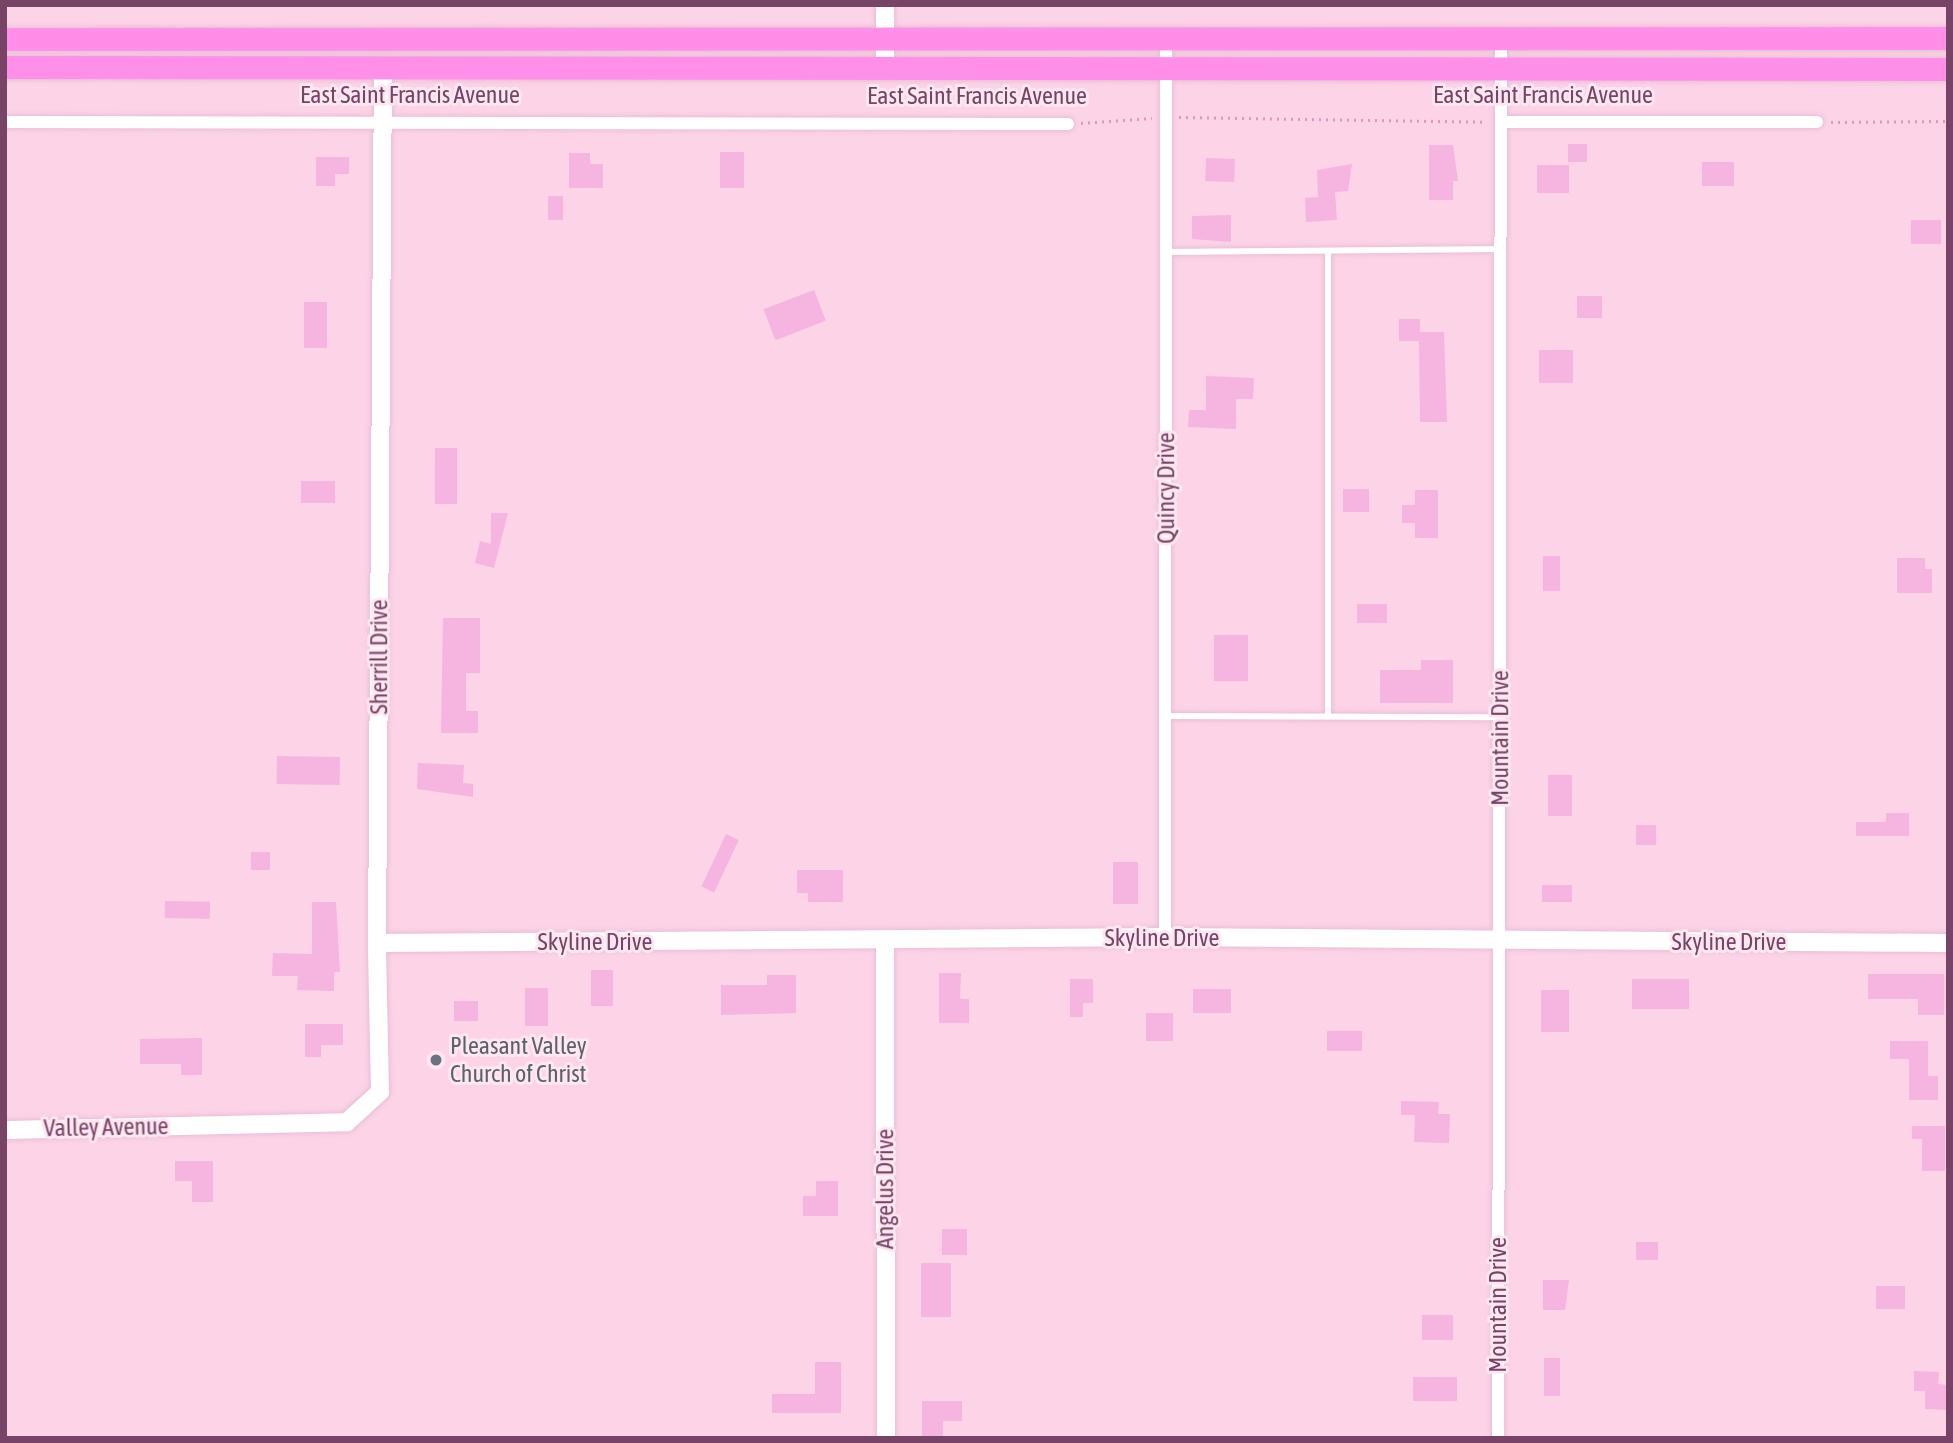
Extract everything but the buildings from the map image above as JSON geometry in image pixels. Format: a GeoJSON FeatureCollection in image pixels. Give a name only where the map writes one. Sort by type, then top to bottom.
{"type":"FeatureCollection","features":[{"type":"Feature","properties":{"kind":"highway"},"geometry":{"type":"LineString","coordinates":[[5,39],[1948,38]]}},
{"type":"Feature","properties":{"kind":"highway","name":"East Saint Francis Avenue"},"geometry":{"type":"LineString","coordinates":[[5,67],[1501,71],[1948,69]]}},
{"type":"Feature","properties":{"kind":"street"},"geometry":{"type":"LineString","coordinates":[[885,5],[885,68]]}},
{"type":"Feature","properties":{"kind":"street","name":"Sherrill Drive"},"geometry":{"type":"LineString","coordinates":[[208,1125],[347,1122],[380,1092],[376,943],[383,38]]}},
{"type":"Feature","properties":{"kind":"street","name":"Quincy Drive"},"geometry":{"type":"LineString","coordinates":[[1165,937],[1166,39]]}},
{"type":"Feature","properties":{"kind":"street","name":"Mountain Drive"},"geometry":{"type":"LineString","coordinates":[[1497,1438],[1501,39]]}},
{"type":"Feature","properties":{"kind":"street","name":"East Saint Francis Avenue"},"geometry":{"type":"LineString","coordinates":[[5,122],[1068,124]]}},
{"type":"Feature","properties":{"kind":"street","name":"East Saint Francis Avenue"},"geometry":{"type":"LineString","coordinates":[[1501,122],[1818,122]]}},
{"type":"Feature","properties":{"kind":"street","name":"Skyline Drive"},"geometry":{"type":"LineString","coordinates":[[376,943],[1165,937],[1948,943]]}},
{"type":"Feature","properties":{"kind":"street","name":"Angelus Drive"},"geometry":{"type":"LineString","coordinates":[[885,941],[886,1438]]}},
{"type":"Feature","properties":{"kind":"street","name":"Valley Avenue"},"geometry":{"type":"LineString","coordinates":[[5,1130],[208,1125]]}},
{"type":"Feature","properties":{"kind":"lane"},"geometry":{"type":"LineString","coordinates":[[1166,252],[1501,249]]}},
{"type":"Feature","properties":{"kind":"lane"},"geometry":{"type":"LineString","coordinates":[[1328,251],[1328,716]]}},
{"type":"Feature","properties":{"kind":"lane"},"geometry":{"type":"LineString","coordinates":[[1166,716],[1500,717]]}},
{"type":"Feature","properties":{"kind":"path","name":"East Saint Francis Avenue"},"geometry":{"type":"LineString","coordinates":[[1068,124],[1167,117],[1501,122]]}},
{"type":"Feature","properties":{"kind":"path"},"geometry":{"type":"LineString","coordinates":[[1818,122],[1948,121]]}},
{"type":"Feature","properties":{"kind":"shaded area"},"geometry":{"type":"Polygon","coordinates":[[[5,5],[1948,5],[1948,1438],[5,1438],[5,5]]]}},
{"type":"Feature","properties":{"kind":"place","name":"Pleasant Valley Church of Christ"},"geometry":{"type":"Point","coordinates":[436,1060]}}]}
